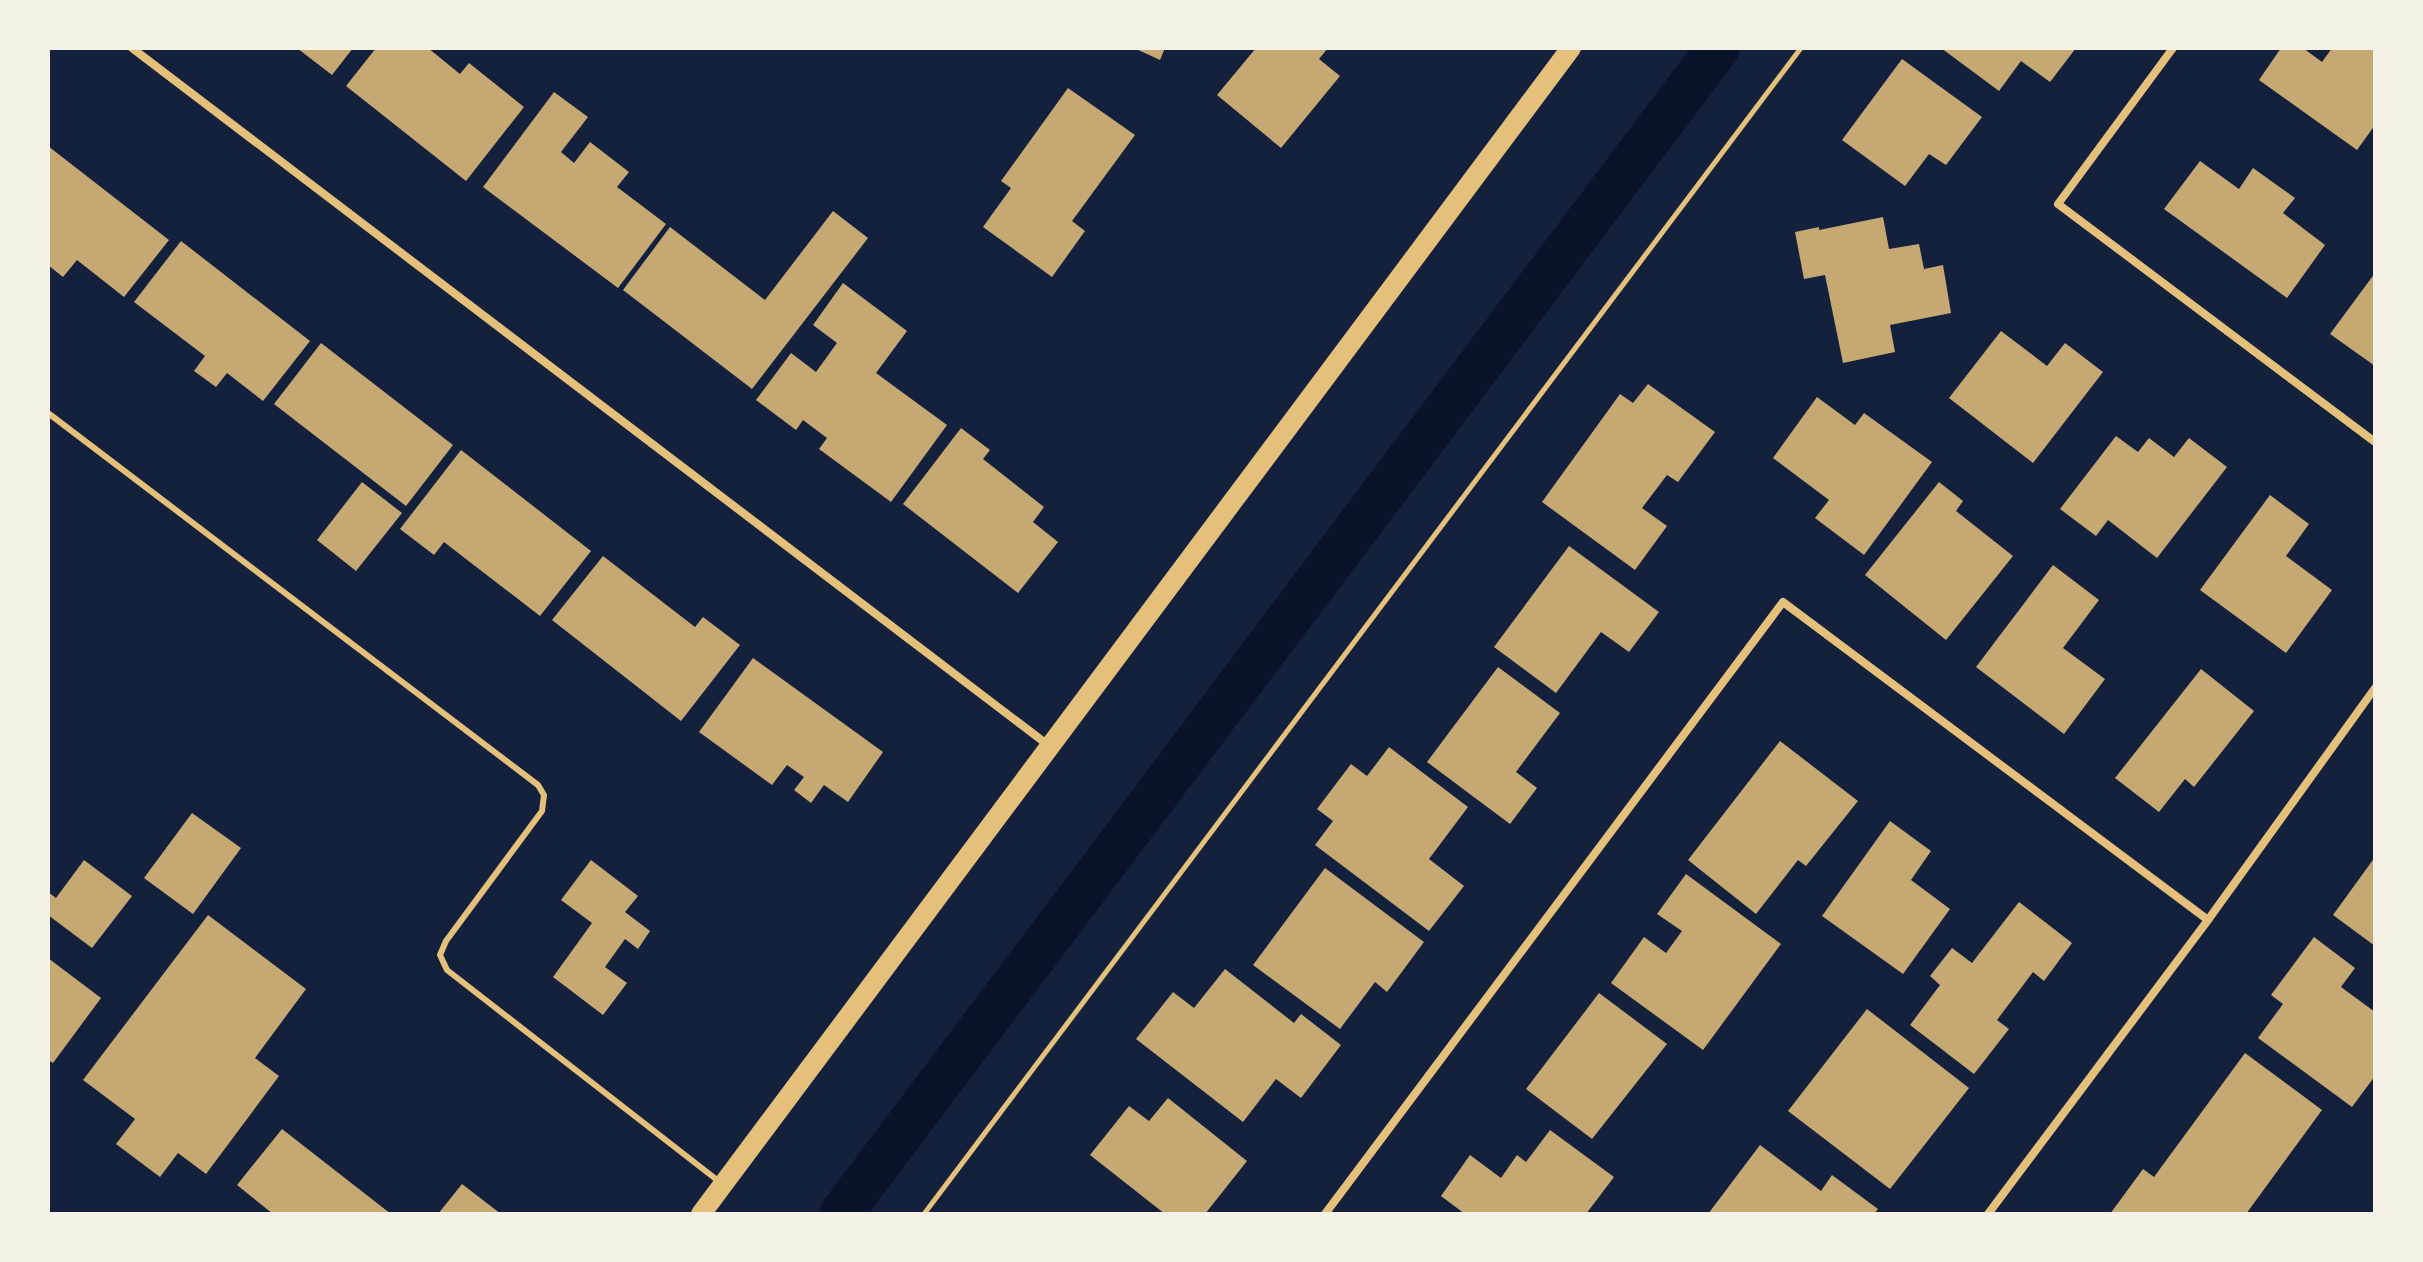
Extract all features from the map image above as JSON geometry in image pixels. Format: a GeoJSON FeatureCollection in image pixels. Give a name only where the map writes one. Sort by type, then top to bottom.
{"type":"FeatureCollection","features":[{"type":"Feature","properties":{"kind":"main road"},"geometry":{"type":"LineString","coordinates":[[701,1214],[1571,48]]}},
{"type":"Feature","properties":{"kind":"street"},"geometry":{"type":"LineString","coordinates":[[132,48],[1050,747]]}},
{"type":"Feature","properties":{"kind":"street"},"geometry":{"type":"LineString","coordinates":[[2173,48],[2058,204],[2375,442]]}},
{"type":"Feature","properties":{"kind":"street"},"geometry":{"type":"LineString","coordinates":[[1325,1214],[1783,602],[2208,920]]}},
{"type":"Feature","properties":{"kind":"street"},"geometry":{"type":"LineString","coordinates":[[1988,1214],[2208,920],[2375,688]]}},
{"type":"Feature","properties":{"kind":"lane"},"geometry":{"type":"LineString","coordinates":[[48,413],[538,785],[544,795],[542,811],[446,941],[440,955],[447,970],[723,1185]]}},
{"type":"Feature","properties":{"kind":"path"},"geometry":{"type":"LineString","coordinates":[[924,1214],[1801,48]]}},
{"type":"Feature","properties":{"kind":"building"},"geometry":{"type":"Polygon","coordinates":[[[297,48],[353,48],[332,75],[297,48]]]}},
{"type":"Feature","properties":{"kind":"building"},"geometry":{"type":"Polygon","coordinates":[[[376,48],[428,48],[460,74],[469,63],[524,107],[466,181],[346,86],[376,48]]]}},
{"type":"Feature","properties":{"kind":"building"},"geometry":{"type":"Polygon","coordinates":[[[1134,48],[1165,48],[1160,60],[1134,48]]]}},
{"type":"Feature","properties":{"kind":"building"},"geometry":{"type":"Polygon","coordinates":[[[1256,48],[1328,48],[1319,59],[1340,76],[1281,148],[1217,95],[1256,48]]]}},
{"type":"Feature","properties":{"kind":"building"},"geometry":{"type":"Polygon","coordinates":[[[1941,48],[2076,48],[2050,82],[2021,61],[1999,91],[1941,48]]]}},
{"type":"Feature","properties":{"kind":"building"},"geometry":{"type":"Polygon","coordinates":[[[2281,48],[2303,48],[2322,62],[2332,48],[2375,48],[2375,125],[2357,150],[2259,80],[2281,48]]]}},
{"type":"Feature","properties":{"kind":"building"},"geometry":{"type":"Polygon","coordinates":[[[1902,59],[1982,117],[1946,165],[1929,154],[1905,186],[1842,140],[1902,59]]]}},
{"type":"Feature","properties":{"kind":"building"},"geometry":{"type":"Polygon","coordinates":[[[1068,88],[1135,135],[1072,221],[1085,231],[1052,277],[983,227],[1011,188],[1001,181],[1068,88]]]}},
{"type":"Feature","properties":{"kind":"building"},"geometry":{"type":"Polygon","coordinates":[[[554,92],[588,117],[561,152],[574,163],[590,142],[629,172],[617,187],[666,224],[618,288],[483,187],[554,92]]]}},
{"type":"Feature","properties":{"kind":"building"},"geometry":{"type":"Polygon","coordinates":[[[48,146],[169,240],[124,297],[77,260],[63,277],[48,265],[48,146]]]}},
{"type":"Feature","properties":{"kind":"building"},"geometry":{"type":"Polygon","coordinates":[[[2200,161],[2239,189],[2253,168],[2295,198],[2283,213],[2325,245],[2287,298],[2164,209],[2200,161]]]}},
{"type":"Feature","properties":{"kind":"building"},"geometry":{"type":"Polygon","coordinates":[[[833,211],[868,238],[752,389],[623,290],[670,227],[765,300],[833,211]]]}},
{"type":"Feature","properties":{"kind":"building"},"geometry":{"type":"Polygon","coordinates":[[[1883,217],[1889,249],[1919,244],[1924,269],[1943,265],[1951,313],[1890,325],[1895,352],[1843,363],[1825,275],[1804,279],[1795,232],[1883,217]]]}},
{"type":"Feature","properties":{"kind":"building"},"geometry":{"type":"Polygon","coordinates":[[[181,241],[310,341],[263,401],[227,373],[216,387],[194,371],[205,356],[134,302],[181,241]]]}},
{"type":"Feature","properties":{"kind":"building"},"geometry":{"type":"Polygon","coordinates":[[[2375,273],[2375,366],[2330,334],[2375,273]]]}},
{"type":"Feature","properties":{"kind":"building"},"geometry":{"type":"Polygon","coordinates":[[[843,283],[907,331],[876,373],[947,425],[891,502],[819,449],[827,438],[803,420],[796,430],[756,400],[791,353],[816,372],[837,343],[813,325],[843,283]]]}},
{"type":"Feature","properties":{"kind":"building"},"geometry":{"type":"Polygon","coordinates":[[[2001,331],[2047,366],[2065,343],[2103,372],[2033,463],[1949,398],[2001,331]]]}},
{"type":"Feature","properties":{"kind":"building"},"geometry":{"type":"Polygon","coordinates":[[[321,343],[453,445],[406,506],[274,404],[321,343]]]}},
{"type":"Feature","properties":{"kind":"building"},"geometry":{"type":"Polygon","coordinates":[[[1648,384],[1715,432],[1678,482],[1667,475],[1642,508],[1667,526],[1635,570],[1542,502],[1620,394],[1633,403],[1648,384]]]}},
{"type":"Feature","properties":{"kind":"building"},"geometry":{"type":"Polygon","coordinates":[[[1817,397],[1855,425],[1864,413],[1932,462],[1864,555],[1815,518],[1829,500],[1773,458],[1817,397]]]}},
{"type":"Feature","properties":{"kind":"building"},"geometry":{"type":"Polygon","coordinates":[[[961,428],[990,450],[983,459],[1044,507],[1033,522],[1058,542],[1018,593],[903,504],[961,428]]]}},
{"type":"Feature","properties":{"kind":"building"},"geometry":{"type":"Polygon","coordinates":[[[2116,436],[2138,452],[2149,438],[2174,457],[2189,438],[2227,467],[2157,558],[2108,520],[2096,536],[2060,509],[2116,436]]]}},
{"type":"Feature","properties":{"kind":"building"},"geometry":{"type":"Polygon","coordinates":[[[461,450],[591,551],[540,616],[444,542],[434,555],[400,529],[461,450]]]}},
{"type":"Feature","properties":{"kind":"building"},"geometry":{"type":"Polygon","coordinates":[[[362,482],[402,513],[356,571],[317,540],[362,482]]]}},
{"type":"Feature","properties":{"kind":"building"},"geometry":{"type":"Polygon","coordinates":[[[1939,482],[1963,501],[1956,511],[2013,556],[1946,640],[1865,575],[1939,482]]]}},
{"type":"Feature","properties":{"kind":"building"},"geometry":{"type":"Polygon","coordinates":[[[2270,495],[2309,524],[2286,556],[2332,590],[2286,653],[2200,590],[2270,495]]]}},
{"type":"Feature","properties":{"kind":"building"},"geometry":{"type":"Polygon","coordinates":[[[1569,546],[1659,612],[1629,652],[1601,632],[1556,693],[1494,647],[1569,546]]]}},
{"type":"Feature","properties":{"kind":"building"},"geometry":{"type":"Polygon","coordinates":[[[603,556],[695,627],[703,617],[740,645],[681,721],[552,620],[603,556]]]}},
{"type":"Feature","properties":{"kind":"building"},"geometry":{"type":"Polygon","coordinates":[[[2053,565],[2099,600],[2063,648],[2105,679],[2064,734],[1976,667],[2053,565]]]}},
{"type":"Feature","properties":{"kind":"building"},"geometry":{"type":"Polygon","coordinates":[[[753,658],[883,752],[848,802],[824,785],[811,803],[794,790],[804,777],[787,765],[772,785],[699,732],[753,658]]]}},
{"type":"Feature","properties":{"kind":"building"},"geometry":{"type":"Polygon","coordinates":[[[1498,667],[1560,713],[1516,772],[1537,788],[1510,824],[1427,762],[1498,667]]]}},
{"type":"Feature","properties":{"kind":"building"},"geometry":{"type":"Polygon","coordinates":[[[2201,669],[2254,711],[2194,787],[2185,779],[2159,812],[2115,778],[2201,669]]]}},
{"type":"Feature","properties":{"kind":"building"},"geometry":{"type":"Polygon","coordinates":[[[1780,741],[1858,801],[1806,866],[1798,860],[1756,914],[1688,860],[1780,741]]]}},
{"type":"Feature","properties":{"kind":"building"},"geometry":{"type":"Polygon","coordinates":[[[1389,747],[1468,807],[1429,859],[1464,886],[1429,931],[1315,845],[1333,821],[1317,809],[1351,764],[1367,776],[1389,747]]]}},
{"type":"Feature","properties":{"kind":"building"},"geometry":{"type":"Polygon","coordinates":[[[192,813],[241,848],[193,914],[144,878],[192,813]]]}},
{"type":"Feature","properties":{"kind":"building"},"geometry":{"type":"Polygon","coordinates":[[[1890,821],[1931,851],[1911,880],[1950,909],[1903,974],[1822,916],[1890,821]]]}},
{"type":"Feature","properties":{"kind":"building"},"geometry":{"type":"Polygon","coordinates":[[[2375,857],[2375,946],[2333,915],[2375,857]]]}},
{"type":"Feature","properties":{"kind":"building"},"geometry":{"type":"Polygon","coordinates":[[[84,860],[132,896],[92,948],[48,915],[48,892],[56,898],[84,860]]]}},
{"type":"Feature","properties":{"kind":"building"},"geometry":{"type":"Polygon","coordinates":[[[591,860],[638,896],[625,912],[650,931],[638,949],[625,939],[605,967],[627,983],[603,1015],[553,977],[592,923],[561,900],[591,860]]]}},
{"type":"Feature","properties":{"kind":"building"},"geometry":{"type":"Polygon","coordinates":[[[1325,868],[1424,942],[1387,992],[1375,982],[1340,1029],[1253,965],[1325,868]]]}},
{"type":"Feature","properties":{"kind":"building"},"geometry":{"type":"Polygon","coordinates":[[[1686,874],[1781,944],[1703,1050],[1611,983],[1644,937],[1666,953],[1682,931],[1657,914],[1686,874]]]}},
{"type":"Feature","properties":{"kind":"building"},"geometry":{"type":"Polygon","coordinates":[[[2019,902],[2072,943],[2044,981],[2033,972],[1997,1020],[2009,1029],[1974,1074],[1910,1025],[1940,985],[1930,976],[1952,948],[1972,963],[2019,902]]]}},
{"type":"Feature","properties":{"kind":"building"},"geometry":{"type":"Polygon","coordinates":[[[208,915],[306,989],[255,1058],[279,1076],[206,1174],[178,1153],[160,1177],[116,1144],[135,1119],[83,1080],[208,915]]]}},
{"type":"Feature","properties":{"kind":"building"},"geometry":{"type":"Polygon","coordinates":[[[2314,937],[2355,968],[2341,987],[2375,1012],[2375,1076],[2352,1107],[2258,1038],[2283,1004],[2271,995],[2314,937]]]}},
{"type":"Feature","properties":{"kind":"building"},"geometry":{"type":"Polygon","coordinates":[[[48,958],[101,998],[53,1063],[48,1060],[48,958]]]}},
{"type":"Feature","properties":{"kind":"building"},"geometry":{"type":"Polygon","coordinates":[[[1225,969],[1294,1023],[1301,1014],[1341,1045],[1301,1098],[1276,1079],[1243,1122],[1136,1039],[1173,992],[1194,1008],[1225,969]]]}},
{"type":"Feature","properties":{"kind":"building"},"geometry":{"type":"Polygon","coordinates":[[[1599,993],[1667,1044],[1592,1139],[1526,1089],[1599,993]]]}},
{"type":"Feature","properties":{"kind":"building"},"geometry":{"type":"Polygon","coordinates":[[[1867,1009],[1969,1088],[1890,1189],[1788,1111],[1867,1009]]]}},
{"type":"Feature","properties":{"kind":"building"},"geometry":{"type":"Polygon","coordinates":[[[2245,1053],[2322,1110],[2246,1214],[2110,1214],[2143,1169],[2154,1177],[2245,1053]]]}},
{"type":"Feature","properties":{"kind":"building"},"geometry":{"type":"Polygon","coordinates":[[[1168,1098],[1247,1161],[1205,1214],[1165,1214],[1090,1155],[1129,1106],[1149,1121],[1168,1098]]]}},
{"type":"Feature","properties":{"kind":"building"},"geometry":{"type":"Polygon","coordinates":[[[282,1129],[391,1214],[273,1214],[237,1185],[282,1129]]]}},
{"type":"Feature","properties":{"kind":"building"},"geometry":{"type":"Polygon","coordinates":[[[1550,1130],[1614,1177],[1586,1214],[1465,1214],[1441,1196],[1470,1155],[1501,1178],[1517,1155],[1526,1162],[1550,1130]]]}},
{"type":"Feature","properties":{"kind":"building"},"geometry":{"type":"Polygon","coordinates":[[[1760,1145],[1821,1191],[1832,1175],[1878,1209],[1874,1214],[1708,1214],[1760,1145]]]}},
{"type":"Feature","properties":{"kind":"building"},"geometry":{"type":"Polygon","coordinates":[[[462,1184],[501,1214],[438,1214],[462,1184]]]}},
{"type":"Feature","properties":{"kind":"waterway"},"geometry":{"type":"LineString","coordinates":[[841,1214],[1718,48]]}}]}
